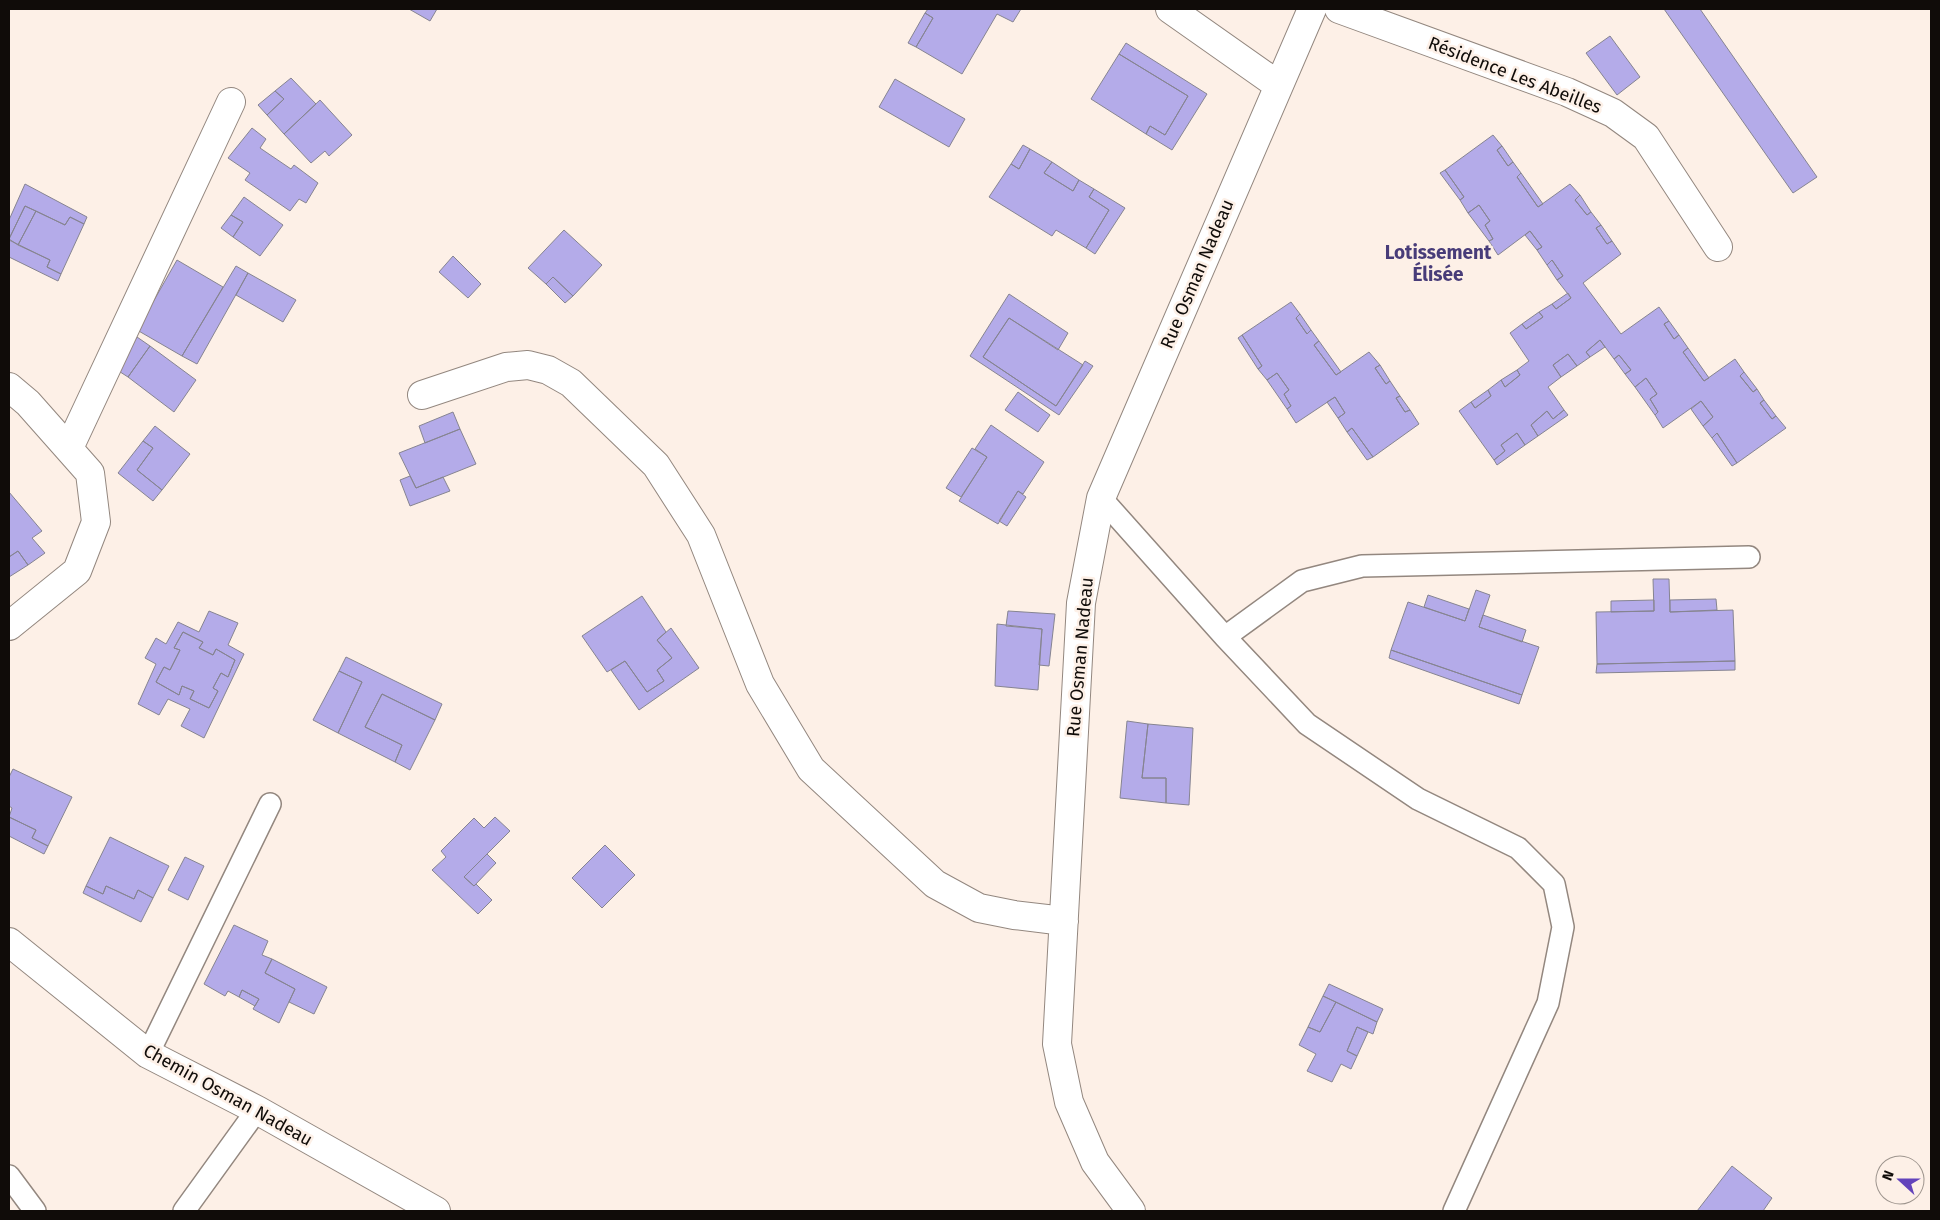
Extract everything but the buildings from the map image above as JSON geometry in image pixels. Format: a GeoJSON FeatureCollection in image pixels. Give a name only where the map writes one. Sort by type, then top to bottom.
{"type":"FeatureCollection","features":[{"type":"Feature","properties":{"kind":"street"},"geometry":{"type":"LineString","coordinates":[[1170,9],[1278,85]]}},
{"type":"Feature","properties":{"kind":"street","name":"Rue Osman Nadeau"},"geometry":{"type":"LineString","coordinates":[[1131,1211],[1095,1162],[1070,1102],[1057,1044],[1081,603],[1101,498],[1312,9]]}},
{"type":"Feature","properties":{"kind":"street","name":"Résidence Les Abeilles"},"geometry":{"type":"LineString","coordinates":[[1339,9],[1567,92],[1613,113],[1646,137],[1718,247]]}},
{"type":"Feature","properties":{"kind":"street"},"geometry":{"type":"LineString","coordinates":[[69,448],[232,102]]}},
{"type":"Feature","properties":{"kind":"street"},"geometry":{"type":"LineString","coordinates":[[422,395],[506,367],[528,364],[548,370],[571,383],[656,465],[701,535],[760,684],[811,769],[935,884],[979,908],[1014,915],[1064,921]]}},
{"type":"Feature","properties":{"kind":"street"},"geometry":{"type":"LineString","coordinates":[[9,387],[28,403],[90,473],[96,522],[77,570],[9,626]]}},
{"type":"Feature","properties":{"kind":"street","name":"Chemin Osman Nadeau"},"geometry":{"type":"LineString","coordinates":[[9,942],[148,1054],[257,1110],[436,1211]]}},
{"type":"Feature","properties":{"kind":"lane"},"geometry":{"type":"LineString","coordinates":[[1101,498],[1225,637],[1307,724],[1418,799],[1518,848],[1554,884],[1563,927],[1548,1003],[1454,1211]]}},
{"type":"Feature","properties":{"kind":"lane"},"geometry":{"type":"LineString","coordinates":[[1225,637],[1302,581],[1362,566],[1749,557]]}},
{"type":"Feature","properties":{"kind":"lane"},"geometry":{"type":"LineString","coordinates":[[148,1054],[270,804]]}},
{"type":"Feature","properties":{"kind":"lane"},"geometry":{"type":"LineString","coordinates":[[184,1211],[257,1110]]}},
{"type":"Feature","properties":{"kind":"lane"},"geometry":{"type":"LineString","coordinates":[[9,1176],[35,1211]]}},
{"type":"Feature","properties":{"kind":"district","name":"Lotissement Élisée"},"geometry":{"type":"Point","coordinates":[1438,263]}}]}
